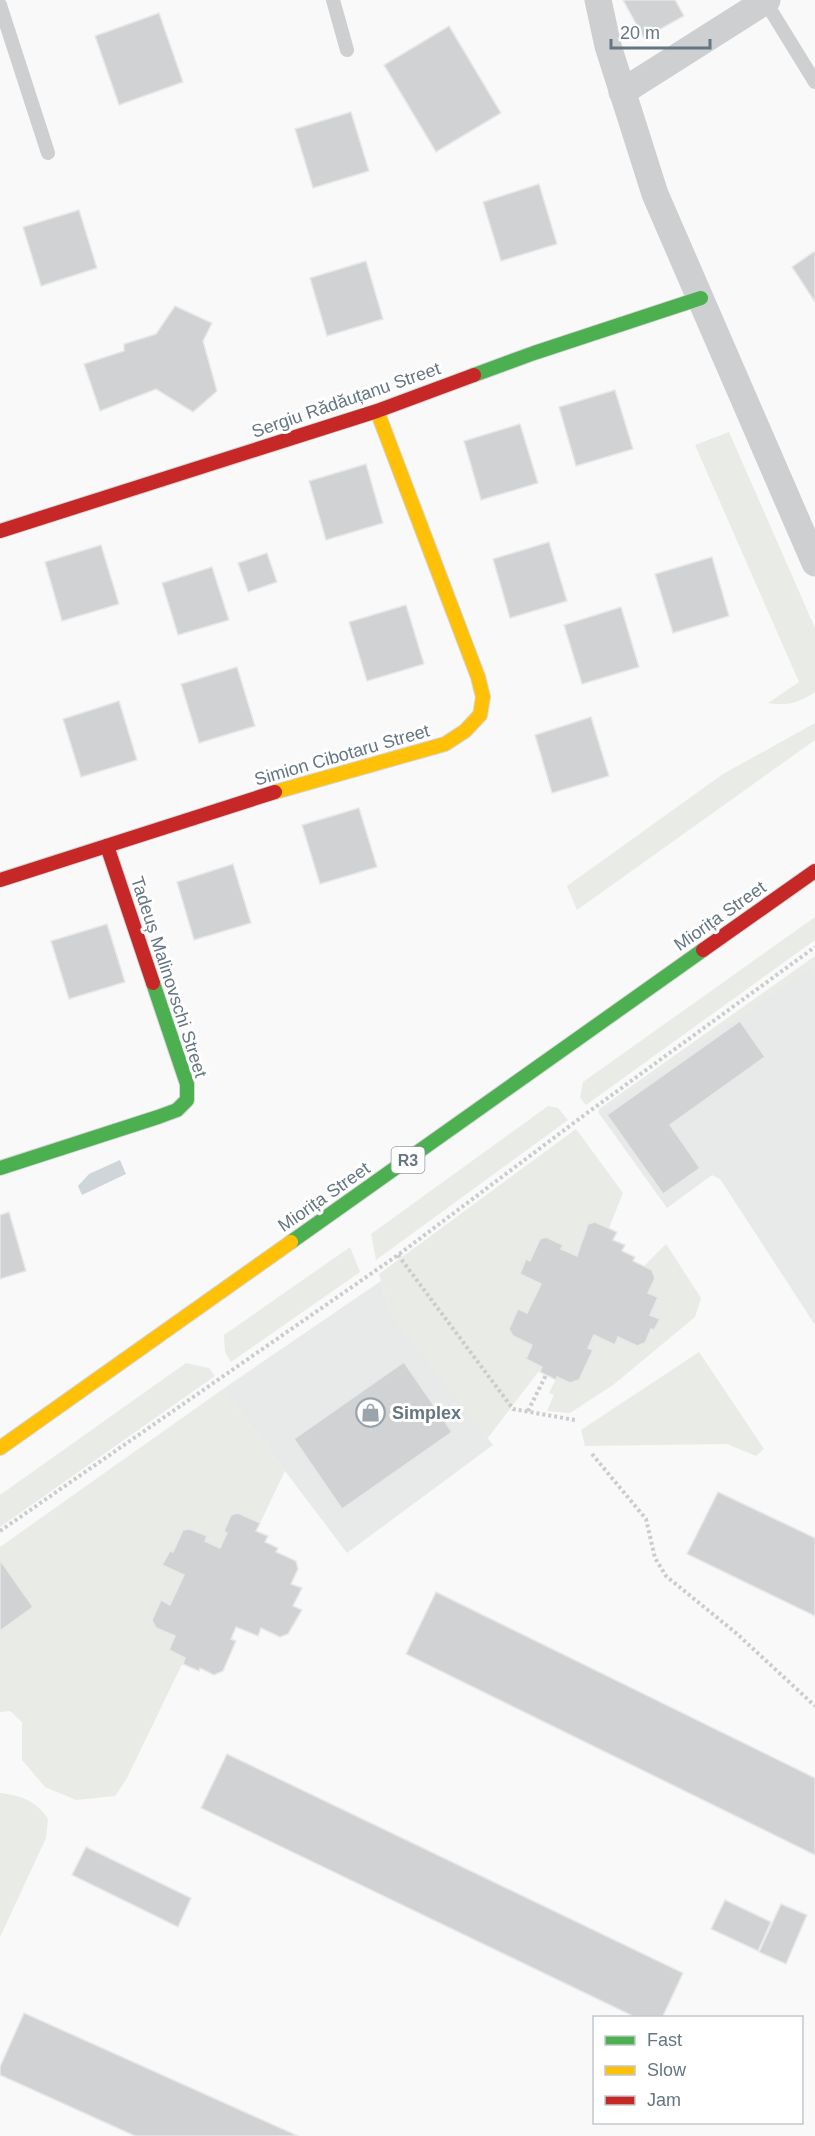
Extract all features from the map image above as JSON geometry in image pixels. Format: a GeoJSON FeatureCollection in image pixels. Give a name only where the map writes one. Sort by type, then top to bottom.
{"type":"FeatureCollection","features":[{"type":"Feature","properties":{"kind":"street"},"geometry":{"type":"LineString","coordinates":[[598,0],[608,46],[656,194],[815,563]]}},
{"type":"Feature","properties":{"kind":"street"},"geometry":{"type":"LineString","coordinates":[[622,92],[766,1]]}},
{"type":"Feature","properties":{"kind":"street","name":"Sergiu Rădăuțanu Street"},"geometry":{"type":"LineString","coordinates":[[0,531],[377,411],[534,353],[701,298]]}},
{"type":"Feature","properties":{"kind":"street","name":"Simion Cibotaru Street"},"geometry":{"type":"LineString","coordinates":[[0,880],[258,797],[445,744],[461,736],[479,718],[483,699],[478,677],[377,411]]}},
{"type":"Feature","properties":{"kind":"street","name":"Tadeuș Malinovschi Street"},"geometry":{"type":"LineString","coordinates":[[0,1168],[158,1118],[177,1110],[187,1100],[186,1084],[107,846]]}},
{"type":"Feature","properties":{"kind":"street","name":"Miorița Street"},"geometry":{"type":"LineString","coordinates":[[0,1448],[815,871]]}},
{"type":"Feature","properties":{"kind":"lane"},"geometry":{"type":"LineString","coordinates":[[333,0],[347,50]]}},
{"type":"Feature","properties":{"kind":"lane"},"geometry":{"type":"LineString","coordinates":[[766,1],[815,82]]}},
{"type":"Feature","properties":{"kind":"lane"},"geometry":{"type":"LineString","coordinates":[[0,4],[48,153]]}},
{"type":"Feature","properties":{"kind":"path"},"geometry":{"type":"LineString","coordinates":[[0,1532],[399,1254],[815,947]]}},
{"type":"Feature","properties":{"kind":"path"},"geometry":{"type":"LineString","coordinates":[[399,1254],[513,1409],[575,1420]]}},
{"type":"Feature","properties":{"kind":"path"},"geometry":{"type":"LineString","coordinates":[[528,1411],[546,1375]]}},
{"type":"Feature","properties":{"kind":"path"},"geometry":{"type":"LineString","coordinates":[[592,1454],[646,1519],[655,1558],[666,1576],[736,1634],[815,1706]]}},
{"type":"Feature","properties":{"kind":"shaded area"},"geometry":{"type":"Polygon","coordinates":[[[729,432],[815,628],[815,692],[793,703],[768,703],[799,682],[695,445],[729,432]]]}},
{"type":"Feature","properties":{"kind":"shaded area"},"geometry":{"type":"Polygon","coordinates":[[[815,723],[815,740],[577,910],[567,886],[723,774],[815,723]]]}},
{"type":"Feature","properties":{"kind":"shaded area"},"geometry":{"type":"Polygon","coordinates":[[[815,917],[815,940],[586,1105],[580,1098],[583,1082],[815,917]]]}},
{"type":"Feature","properties":{"kind":"shaded area"},"geometry":{"type":"Polygon","coordinates":[[[815,956],[815,974],[810,968],[598,1112],[599,1109],[815,956]]]}},
{"type":"Feature","properties":{"kind":"shaded area"},"geometry":{"type":"Polygon","coordinates":[[[811,967],[815,974],[815,1325],[720,1179],[712,1175],[667,1208],[598,1112],[811,967]]]}},
{"type":"Feature","properties":{"kind":"shaded area"},"geometry":{"type":"Polygon","coordinates":[[[548,1106],[558,1108],[568,1120],[376,1260],[371,1234],[548,1106]]]}},
{"type":"Feature","properties":{"kind":"shaded area"},"geometry":{"type":"Polygon","coordinates":[[[576,1129],[623,1193],[609,1228],[595,1222],[588,1224],[577,1256],[561,1249],[563,1245],[546,1237],[540,1239],[530,1261],[526,1260],[520,1274],[541,1284],[527,1313],[518,1309],[509,1329],[513,1336],[532,1345],[526,1359],[542,1367],[487,1439],[390,1312],[379,1274],[576,1129]]]}},
{"type":"Feature","properties":{"kind":"shaded area"},"geometry":{"type":"Polygon","coordinates":[[[120,1160],[126,1174],[82,1195],[78,1186],[89,1174],[120,1160]]]}},
{"type":"Feature","properties":{"kind":"shaded area"},"geometry":{"type":"Polygon","coordinates":[[[666,1244],[701,1298],[695,1317],[613,1385],[570,1413],[547,1411],[554,1395],[549,1393],[557,1377],[570,1383],[579,1379],[593,1350],[588,1348],[594,1335],[614,1345],[618,1337],[637,1346],[645,1343],[651,1329],[659,1319],[650,1315],[658,1297],[648,1293],[655,1278],[652,1270],[644,1266],[666,1244]]]}},
{"type":"Feature","properties":{"kind":"shaded area"},"geometry":{"type":"Polygon","coordinates":[[[350,1247],[360,1272],[231,1362],[225,1352],[224,1335],[350,1247]]]}},
{"type":"Feature","properties":{"kind":"shaded area","name":"Simplex"},"geometry":{"type":"Polygon","coordinates":[[[381,1281],[390,1312],[493,1445],[347,1553],[223,1389],[381,1281]]]}},
{"type":"Feature","properties":{"kind":"shaded area"},"geometry":{"type":"Polygon","coordinates":[[[699,1352],[764,1449],[756,1456],[727,1444],[585,1446],[581,1430],[699,1352]]]}},
{"type":"Feature","properties":{"kind":"shaded area"},"geometry":{"type":"Polygon","coordinates":[[[186,1363],[209,1368],[215,1376],[0,1527],[0,1495],[186,1363]]]}},
{"type":"Feature","properties":{"kind":"shaded area"},"geometry":{"type":"Polygon","coordinates":[[[223,1389],[285,1471],[260,1523],[224,1531],[227,1533],[220,1548],[205,1541],[206,1536],[190,1529],[183,1530],[173,1552],[169,1551],[163,1565],[184,1575],[170,1605],[161,1601],[152,1620],[156,1628],[175,1636],[169,1650],[185,1658],[126,1780],[115,1796],[76,1800],[45,1787],[22,1760],[22,1722],[10,1711],[0,1712],[0,1631],[33,1607],[0,1560],[0,1547],[223,1389]]]}},
{"type":"Feature","properties":{"kind":"shaded area"},"geometry":{"type":"Polygon","coordinates":[[[0,1793],[33,1803],[48,1819],[46,1838],[0,1937],[0,1793]]]}},
{"type":"Feature","properties":{"kind":"building"},"geometry":{"type":"Polygon","coordinates":[[[623,0],[675,0],[684,16],[644,38],[623,0]]]}},
{"type":"Feature","properties":{"kind":"building"},"geometry":{"type":"Polygon","coordinates":[[[159,13],[183,82],[119,105],[95,36],[159,13]]]}},
{"type":"Feature","properties":{"kind":"building"},"geometry":{"type":"Polygon","coordinates":[[[449,26],[501,113],[436,152],[384,65],[449,26]]]}},
{"type":"Feature","properties":{"kind":"building"},"geometry":{"type":"Polygon","coordinates":[[[351,112],[369,171],[313,188],[295,129],[351,112]]]}},
{"type":"Feature","properties":{"kind":"building"},"geometry":{"type":"Polygon","coordinates":[[[539,184],[557,244],[501,261],[483,202],[539,184]]]}},
{"type":"Feature","properties":{"kind":"building"},"geometry":{"type":"Polygon","coordinates":[[[79,210],[97,268],[41,286],[23,227],[79,210]]]}},
{"type":"Feature","properties":{"kind":"building"},"geometry":{"type":"Polygon","coordinates":[[[815,251],[815,302],[792,267],[815,251]]]}},
{"type":"Feature","properties":{"kind":"building"},"geometry":{"type":"Polygon","coordinates":[[[366,261],[383,319],[327,336],[310,278],[366,261]]]}},
{"type":"Feature","properties":{"kind":"building"},"geometry":{"type":"Polygon","coordinates":[[[175,306],[212,323],[203,341],[217,391],[193,412],[156,389],[100,411],[84,364],[124,351],[124,344],[156,334],[175,306]]]}},
{"type":"Feature","properties":{"kind":"building"},"geometry":{"type":"Polygon","coordinates":[[[615,390],[633,449],[576,466],[559,407],[615,390]]]}},
{"type":"Feature","properties":{"kind":"building"},"geometry":{"type":"Polygon","coordinates":[[[520,424],[538,483],[481,500],[464,441],[520,424]]]}},
{"type":"Feature","properties":{"kind":"building"},"geometry":{"type":"Polygon","coordinates":[[[366,464],[383,523],[326,540],[309,481],[366,464]]]}},
{"type":"Feature","properties":{"kind":"building"},"geometry":{"type":"Polygon","coordinates":[[[549,542],[567,601],[510,618],[493,559],[549,542]]]}},
{"type":"Feature","properties":{"kind":"building"},"geometry":{"type":"Polygon","coordinates":[[[101,545],[119,604],[62,621],[45,562],[101,545]]]}},
{"type":"Feature","properties":{"kind":"building"},"geometry":{"type":"Polygon","coordinates":[[[267,553],[277,582],[248,592],[238,563],[267,553]]]}},
{"type":"Feature","properties":{"kind":"building"},"geometry":{"type":"Polygon","coordinates":[[[712,557],[729,616],[673,633],[655,574],[712,557]]]}},
{"type":"Feature","properties":{"kind":"building"},"geometry":{"type":"Polygon","coordinates":[[[212,567],[229,620],[178,635],[162,583],[212,567]]]}},
{"type":"Feature","properties":{"kind":"building"},"geometry":{"type":"Polygon","coordinates":[[[406,605],[424,664],[367,681],[349,622],[406,605]]]}},
{"type":"Feature","properties":{"kind":"building"},"geometry":{"type":"Polygon","coordinates":[[[621,607],[639,667],[582,684],[564,625],[621,607]]]}},
{"type":"Feature","properties":{"kind":"building"},"geometry":{"type":"Polygon","coordinates":[[[237,667],[255,726],[199,743],[181,684],[237,667]]]}},
{"type":"Feature","properties":{"kind":"building"},"geometry":{"type":"Polygon","coordinates":[[[119,701],[137,760],[81,777],[63,719],[119,701]]]}},
{"type":"Feature","properties":{"kind":"building"},"geometry":{"type":"Polygon","coordinates":[[[591,717],[609,776],[552,793],[535,735],[591,717]]]}},
{"type":"Feature","properties":{"kind":"building"},"geometry":{"type":"Polygon","coordinates":[[[359,808],[377,867],[320,884],[302,825],[359,808]]]}},
{"type":"Feature","properties":{"kind":"building"},"geometry":{"type":"Polygon","coordinates":[[[233,864],[251,923],[194,940],[177,882],[233,864]]]}},
{"type":"Feature","properties":{"kind":"building"},"geometry":{"type":"Polygon","coordinates":[[[107,924],[125,982],[69,999],[51,941],[107,924]]]}},
{"type":"Feature","properties":{"kind":"building"},"geometry":{"type":"Polygon","coordinates":[[[740,1021],[765,1057],[670,1125],[700,1168],[663,1194],[607,1115],[740,1021]]]}},
{"type":"Feature","properties":{"kind":"building"},"geometry":{"type":"Polygon","coordinates":[[[9,1212],[26,1271],[0,1279],[0,1215],[9,1212]]]}},
{"type":"Feature","properties":{"kind":"building"},"geometry":{"type":"Polygon","coordinates":[[[595,1222],[617,1232],[613,1240],[625,1245],[622,1251],[635,1257],[633,1261],[652,1270],[655,1278],[648,1293],[658,1297],[650,1315],[660,1319],[654,1330],[651,1329],[645,1343],[637,1346],[618,1337],[615,1345],[594,1335],[588,1348],[593,1350],[579,1380],[570,1383],[557,1377],[556,1380],[540,1372],[542,1367],[526,1359],[532,1345],[513,1336],[509,1329],[518,1309],[527,1313],[541,1284],[520,1274],[526,1259],[530,1261],[540,1239],[546,1237],[563,1245],[561,1249],[577,1256],[588,1224],[595,1222]]]}},
{"type":"Feature","properties":{"kind":"building"},"geometry":{"type":"Polygon","coordinates":[[[404,1362],[452,1432],[342,1509],[294,1439],[404,1362]]]}},
{"type":"Feature","properties":{"kind":"building"},"geometry":{"type":"Polygon","coordinates":[[[718,1492],[815,1538],[815,1616],[687,1554],[718,1492]]]}},
{"type":"Feature","properties":{"kind":"building"},"geometry":{"type":"Polygon","coordinates":[[[238,1513],[260,1523],[256,1531],[268,1536],[265,1542],[278,1548],[276,1552],[296,1561],[298,1569],[291,1584],[302,1588],[293,1606],[302,1610],[288,1634],[280,1637],[261,1628],[258,1636],[236,1627],[231,1639],[236,1641],[223,1671],[214,1675],[200,1668],[199,1671],[183,1664],[185,1658],[169,1650],[175,1636],[156,1628],[152,1620],[161,1600],[170,1605],[184,1575],[162,1565],[170,1551],[173,1552],[183,1530],[190,1529],[207,1536],[205,1541],[220,1548],[227,1533],[224,1531],[231,1515],[238,1513]]]}},
{"type":"Feature","properties":{"kind":"building"},"geometry":{"type":"Polygon","coordinates":[[[0,1560],[33,1607],[0,1631],[0,1560]]]}},
{"type":"Feature","properties":{"kind":"building"},"geometry":{"type":"Polygon","coordinates":[[[436,1592],[815,1778],[815,1855],[406,1654],[436,1592]]]}},
{"type":"Feature","properties":{"kind":"building"},"geometry":{"type":"Polygon","coordinates":[[[227,1754],[683,1973],[663,2016],[633,2016],[201,1808],[227,1754]]]}},
{"type":"Feature","properties":{"kind":"building"},"geometry":{"type":"Polygon","coordinates":[[[86,1847],[191,1898],[178,1927],[72,1875],[86,1847]]]}},
{"type":"Feature","properties":{"kind":"building"},"geometry":{"type":"Polygon","coordinates":[[[725,1900],[771,1922],[758,1951],[711,1929],[725,1900]]]}},
{"type":"Feature","properties":{"kind":"building"},"geometry":{"type":"Polygon","coordinates":[[[781,1904],[807,1915],[786,1964],[759,1952],[781,1904]]]}},
{"type":"Feature","properties":{"kind":"building"},"geometry":{"type":"Polygon","coordinates":[[[24,2013],[298,2136],[135,2136],[0,2075],[0,2067],[24,2013]]]}},
{"type":"Feature","properties":{"kind":"traffic: fast"},"geometry":{"type":"LineString","coordinates":[[474,375],[701,298]]}},
{"type":"Feature","properties":{"kind":"traffic: fast"},"geometry":{"type":"LineString","coordinates":[[291,1242],[703,950]]}},
{"type":"Feature","properties":{"kind":"traffic: fast"},"geometry":{"type":"LineString","coordinates":[[0,1168],[158,1117],[177,1110],[187,1100],[187,1084],[153,983]]}},
{"type":"Feature","properties":{"kind":"traffic: slow"},"geometry":{"type":"LineString","coordinates":[[275,792],[445,744],[465,731],[480,715],[483,697],[478,677],[377,411]]}},
{"type":"Feature","properties":{"kind":"traffic: slow"},"geometry":{"type":"LineString","coordinates":[[0,1448],[291,1242]]}},
{"type":"Feature","properties":{"kind":"traffic: jam"},"geometry":{"type":"LineString","coordinates":[[0,531],[377,411],[474,375]]}},
{"type":"Feature","properties":{"kind":"traffic: jam"},"geometry":{"type":"LineString","coordinates":[[0,880],[275,792]]}},
{"type":"Feature","properties":{"kind":"traffic: jam"},"geometry":{"type":"LineString","coordinates":[[107,846],[153,983]]}},
{"type":"Feature","properties":{"kind":"traffic: jam"},"geometry":{"type":"LineString","coordinates":[[703,950],[815,871]]}},
{"type":"Feature","properties":{"kind":"place","name":"Simplex"},"geometry":{"type":"Point","coordinates":[371,1413]}}]}
